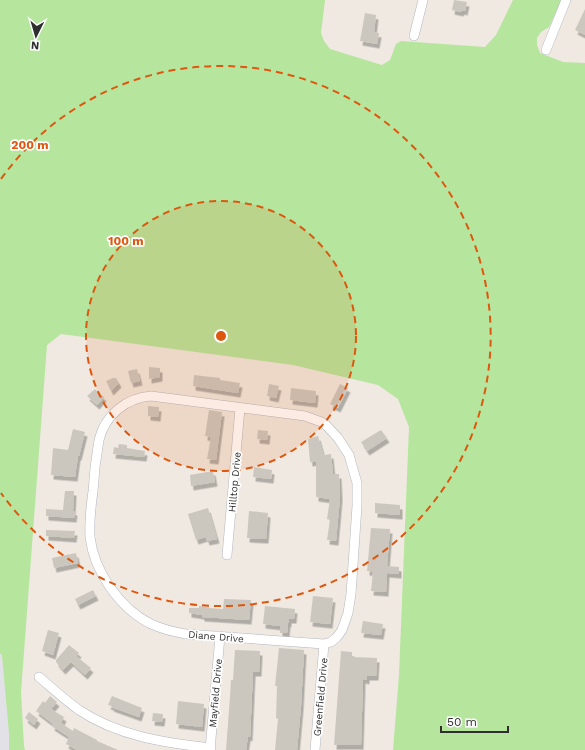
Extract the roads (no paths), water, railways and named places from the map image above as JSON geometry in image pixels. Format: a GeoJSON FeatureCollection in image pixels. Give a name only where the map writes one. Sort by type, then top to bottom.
{"type":"FeatureCollection","features":[{"type":"Feature","properties":{"kind":"street"},"geometry":{"type":"LineString","coordinates":[[414,36],[423,0]]}},
{"type":"Feature","properties":{"kind":"street"},"geometry":{"type":"LineString","coordinates":[[546,50],[566,0]]}},
{"type":"Feature","properties":{"kind":"street","name":"Diane Drive"},"geometry":{"type":"LineString","coordinates":[[151,396],[305,416],[324,423],[345,446],[352,464],[358,494],[350,604],[342,630],[331,642],[324,644],[220,636],[186,634],[173,631],[150,624],[132,612],[114,593],[102,572],[93,549],[90,523],[101,430],[118,409],[134,400],[151,396]]}},
{"type":"Feature","properties":{"kind":"street","name":"Hilltop Drive"},"geometry":{"type":"LineString","coordinates":[[227,555],[240,408]]}},
{"type":"Feature","properties":{"kind":"street","name":"Mayfield Drive"},"geometry":{"type":"LineString","coordinates":[[210,749],[220,636]]}},
{"type":"Feature","properties":{"kind":"street","name":"Greenfield Drive"},"geometry":{"type":"LineString","coordinates":[[315,750],[324,644]]}},
{"type":"Feature","properties":{"kind":"street"},"geometry":{"type":"LineString","coordinates":[[39,677],[69,702],[104,724],[156,741],[210,749]]}}]}
